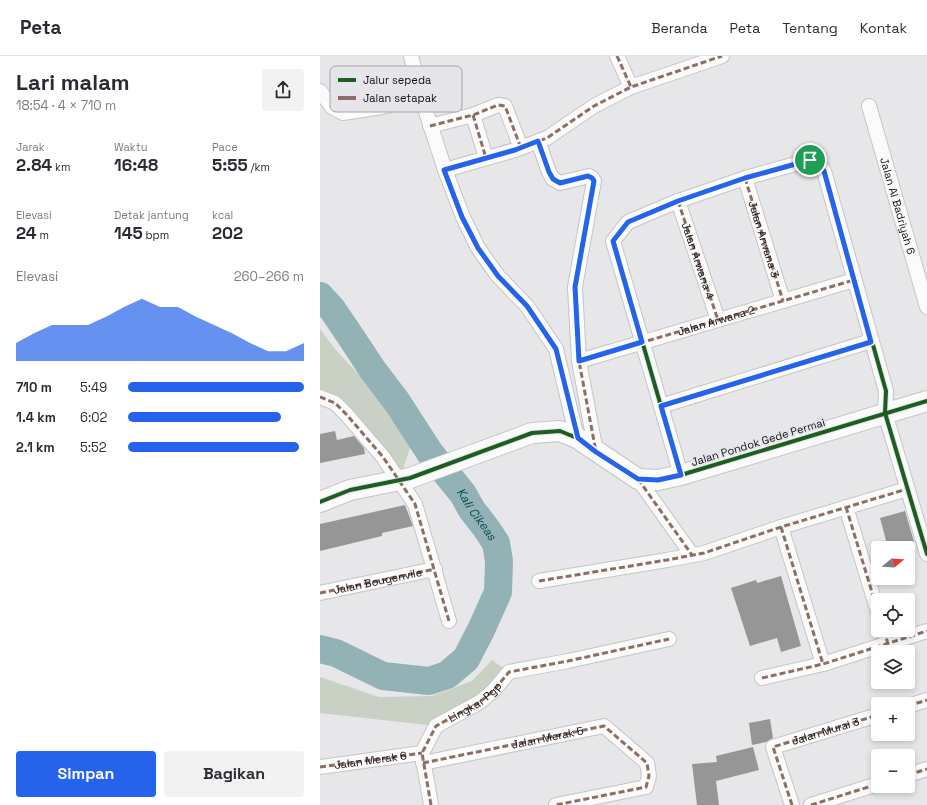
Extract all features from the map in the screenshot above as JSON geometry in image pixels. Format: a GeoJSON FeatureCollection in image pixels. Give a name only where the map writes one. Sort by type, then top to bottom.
{"type":"FeatureCollection","features":[{"type":"Feature","properties":{"kind":"street"},"geometry":{"type":"LineString","coordinates":[[411,56],[414,66]]}},
{"type":"Feature","properties":{"kind":"street"},"geometry":{"type":"LineString","coordinates":[[617,56],[631,87]]}},
{"type":"Feature","properties":{"kind":"street"},"geometry":{"type":"LineString","coordinates":[[444,170],[521,148],[547,138],[594,106],[631,87],[722,56]]}},
{"type":"Feature","properties":{"kind":"street"},"geometry":{"type":"LineString","coordinates":[[320,91],[330,104]]}},
{"type":"Feature","properties":{"kind":"street"},"geometry":{"type":"LineString","coordinates":[[430,126],[473,115],[498,105],[505,106],[521,148]]}},
{"type":"Feature","properties":{"kind":"street","name":"Jalan Al Badriyah 6"},"geometry":{"type":"LineString","coordinates":[[869,106],[927,307]]}},
{"type":"Feature","properties":{"kind":"street"},"geometry":{"type":"LineString","coordinates":[[426,112],[444,170],[462,217],[478,248],[498,276],[527,306],[556,349],[578,438]]}},
{"type":"Feature","properties":{"kind":"street"},"geometry":{"type":"LineString","coordinates":[[473,115],[486,158]]}},
{"type":"Feature","properties":{"kind":"street"},"geometry":{"type":"LineString","coordinates":[[538,141],[553,179],[560,183],[588,176],[594,181],[575,287],[579,361],[596,452]]}},
{"type":"Feature","properties":{"kind":"street"},"geometry":{"type":"LineString","coordinates":[[681,475],[613,241],[628,222],[678,201],[745,178],[810,160],[818,163],[824,171],[886,392],[885,413],[927,554]]}},
{"type":"Feature","properties":{"kind":"street","name":"Jalan Arwana 3"},"geometry":{"type":"LineString","coordinates":[[745,178],[783,301]]}},
{"type":"Feature","properties":{"kind":"street","name":"Jalan Arwana 4"},"geometry":{"type":"LineString","coordinates":[[678,201],[718,320]]}},
{"type":"Feature","properties":{"kind":"street","name":"Jalan Arwana 2"},"geometry":{"type":"LineString","coordinates":[[579,361],[854,280]]}},
{"type":"Feature","properties":{"kind":"street"},"geometry":{"type":"LineString","coordinates":[[661,406],[871,342]]}},
{"type":"Feature","properties":{"kind":"street","name":"Jalan Bougenvile"},"geometry":{"type":"LineString","coordinates":[[320,397],[335,403],[404,479],[415,504],[449,621]]}},
{"type":"Feature","properties":{"kind":"street","name":"Jalan Pondok Gede Permai"},"geometry":{"type":"LineString","coordinates":[[350,490],[404,479],[532,433],[560,431],[578,438],[596,452],[638,479],[658,480],[681,475],[927,401]]}},
{"type":"Feature","properties":{"kind":"street"},"geometry":{"type":"LineString","coordinates":[[638,479],[692,555]]}},
{"type":"Feature","properties":{"kind":"street"},"geometry":{"type":"LineString","coordinates":[[320,489],[350,490]]}},
{"type":"Feature","properties":{"kind":"street"},"geometry":{"type":"LineString","coordinates":[[539,580],[704,553],[781,527],[907,489]]}},
{"type":"Feature","properties":{"kind":"street"},"geometry":{"type":"LineString","coordinates":[[320,502],[350,490]]}},
{"type":"Feature","properties":{"kind":"street"},"geometry":{"type":"LineString","coordinates":[[846,507],[872,593]]}},
{"type":"Feature","properties":{"kind":"street"},"geometry":{"type":"LineString","coordinates":[[781,527],[824,664]]}},
{"type":"Feature","properties":{"kind":"street","name":"Jalan Bougenvile"},"geometry":{"type":"LineString","coordinates":[[320,593],[435,569]]}},
{"type":"Feature","properties":{"kind":"street"},"geometry":{"type":"LineString","coordinates":[[762,678],[824,664],[927,631]]}},
{"type":"Feature","properties":{"kind":"street"},"geometry":{"type":"LineString","coordinates":[[886,637],[888,644]]}},
{"type":"Feature","properties":{"kind":"street","name":"Lingkar Pgp"},"geometry":{"type":"LineString","coordinates":[[423,758],[436,726],[480,702],[494,690],[509,672],[669,639]]}},
{"type":"Feature","properties":{"kind":"street"},"geometry":{"type":"LineString","coordinates":[[915,704],[927,700]]}},
{"type":"Feature","properties":{"kind":"street","name":"Jalan Murai 3"},"geometry":{"type":"LineString","coordinates":[[792,805],[774,747],[871,717]]}},
{"type":"Feature","properties":{"kind":"street","name":"Jalan Merak 5"},"geometry":{"type":"LineString","coordinates":[[423,758],[604,726],[647,763],[649,776],[646,787],[556,805]]}},
{"type":"Feature","properties":{"kind":"street"},"geometry":{"type":"LineString","coordinates":[[423,758],[431,805]]}},
{"type":"Feature","properties":{"kind":"street","name":"Jalan Merak 6"},"geometry":{"type":"LineString","coordinates":[[320,767],[423,758]]}},
{"type":"Feature","properties":{"kind":"street"},"geometry":{"type":"LineString","coordinates":[[915,773],[927,769]]}},
{"type":"Feature","properties":{"kind":"street"},"geometry":{"type":"LineString","coordinates":[[810,805],[871,786]]}},
{"type":"Feature","properties":{"kind":"green space"},"geometry":{"type":"Polygon","coordinates":[[[320,329],[335,349],[385,403],[412,442],[399,481],[383,457],[320,397],[320,329]]]}},
{"type":"Feature","properties":{"kind":"green space"},"geometry":{"type":"Polygon","coordinates":[[[492,660],[509,672],[436,726],[320,713],[320,677],[379,697],[432,696],[472,681],[492,660]]]}},
{"type":"Feature","properties":{"kind":"building"},"geometry":{"type":"Polygon","coordinates":[[[335,431],[337,440],[354,436],[364,448],[365,454],[320,463],[320,434],[335,431]]]}},
{"type":"Feature","properties":{"kind":"building"},"geometry":{"type":"Polygon","coordinates":[[[405,505],[413,526],[382,533],[382,536],[320,551],[320,524],[405,505]]]}},
{"type":"Feature","properties":{"kind":"building"},"geometry":{"type":"Polygon","coordinates":[[[905,511],[914,541],[886,541],[880,518],[905,511]]]}},
{"type":"Feature","properties":{"kind":"building"},"geometry":{"type":"Polygon","coordinates":[[[781,576],[801,646],[781,652],[777,638],[750,646],[731,588],[756,580],[757,583],[781,576]]]}},
{"type":"Feature","properties":{"kind":"building"},"geometry":{"type":"Polygon","coordinates":[[[770,719],[773,738],[766,742],[752,745],[749,723],[770,719]]]}},
{"type":"Feature","properties":{"kind":"building"},"geometry":{"type":"Polygon","coordinates":[[[753,747],[759,770],[716,781],[719,805],[697,805],[692,764],[717,762],[716,756],[753,747]]]}},
{"type":"Feature","properties":{"kind":"waterway","name":"Kali Cikeas"},"geometry":{"type":"LineString","coordinates":[[320,296],[332,309],[372,369],[397,402],[430,453],[463,494],[472,510],[486,528],[496,543],[499,561],[498,592],[481,630],[466,659],[447,675],[429,681],[383,676],[336,653],[320,649]]}},
{"type":"Feature","properties":{"kind":"marked path"},"geometry":{"type":"LineString","coordinates":[[617,56],[631,87]]}},
{"type":"Feature","properties":{"kind":"marked path"},"geometry":{"type":"LineString","coordinates":[[445,170],[515,150],[547,138],[594,106],[631,87],[722,56]]}},
{"type":"Feature","properties":{"kind":"marked path"},"geometry":{"type":"LineString","coordinates":[[430,126],[473,115],[498,105],[505,106],[521,148]]}},
{"type":"Feature","properties":{"kind":"marked path"},"geometry":{"type":"LineString","coordinates":[[473,115],[486,158]]}},
{"type":"Feature","properties":{"kind":"marked path"},"geometry":{"type":"LineString","coordinates":[[538,141],[553,179],[560,183],[589,176],[594,181],[575,287],[579,361],[596,452]]}},
{"type":"Feature","properties":{"kind":"marked path"},"geometry":{"type":"LineString","coordinates":[[745,178],[783,301]]}},
{"type":"Feature","properties":{"kind":"marked path"},"geometry":{"type":"LineString","coordinates":[[678,201],[718,320]]}},
{"type":"Feature","properties":{"kind":"marked path"},"geometry":{"type":"LineString","coordinates":[[579,361],[854,280]]}},
{"type":"Feature","properties":{"kind":"marked path"},"geometry":{"type":"LineString","coordinates":[[661,406],[871,341]]}},
{"type":"Feature","properties":{"kind":"marked path"},"geometry":{"type":"LineString","coordinates":[[320,397],[335,403],[347,415],[383,457],[415,504],[449,621]]}},
{"type":"Feature","properties":{"kind":"marked path"},"geometry":{"type":"LineString","coordinates":[[638,479],[692,555]]}},
{"type":"Feature","properties":{"kind":"marked path"},"geometry":{"type":"LineString","coordinates":[[539,581],[704,553],[781,527],[907,489]]}},
{"type":"Feature","properties":{"kind":"marked path"},"geometry":{"type":"LineString","coordinates":[[846,507],[872,593]]}},
{"type":"Feature","properties":{"kind":"marked path"},"geometry":{"type":"LineString","coordinates":[[781,527],[823,664]]}},
{"type":"Feature","properties":{"kind":"marked path"},"geometry":{"type":"LineString","coordinates":[[320,593],[435,569]]}},
{"type":"Feature","properties":{"kind":"marked path"},"geometry":{"type":"LineString","coordinates":[[762,678],[823,664],[927,631]]}},
{"type":"Feature","properties":{"kind":"marked path"},"geometry":{"type":"LineString","coordinates":[[886,637],[888,644]]}},
{"type":"Feature","properties":{"kind":"marked path"},"geometry":{"type":"LineString","coordinates":[[431,805],[422,753],[436,726],[480,702],[494,690],[509,672],[669,639]]}},
{"type":"Feature","properties":{"kind":"marked path"},"geometry":{"type":"LineString","coordinates":[[915,704],[927,700]]}},
{"type":"Feature","properties":{"kind":"marked path"},"geometry":{"type":"LineString","coordinates":[[792,805],[773,747],[871,717]]}},
{"type":"Feature","properties":{"kind":"marked path"},"geometry":{"type":"LineString","coordinates":[[423,763],[604,726],[647,763],[649,776],[646,787],[556,805]]}},
{"type":"Feature","properties":{"kind":"marked path"},"geometry":{"type":"LineString","coordinates":[[320,767],[422,753]]}},
{"type":"Feature","properties":{"kind":"marked path"},"geometry":{"type":"LineString","coordinates":[[915,773],[927,769]]}},
{"type":"Feature","properties":{"kind":"marked path"},"geometry":{"type":"LineString","coordinates":[[811,805],[871,786]]}},
{"type":"Feature","properties":{"kind":"cycle path"},"geometry":{"type":"LineString","coordinates":[[681,475],[613,241],[628,222],[678,201],[745,178],[810,160],[818,163],[824,171],[886,391],[885,413],[927,554]]}},
{"type":"Feature","properties":{"kind":"cycle path"},"geometry":{"type":"LineString","coordinates":[[320,502],[350,490],[410,478],[532,433],[560,431],[577,438],[638,479],[658,480],[681,475],[927,401]]}},
{"type":"Feature","properties":{"kind":"route"},"geometry":{"type":"LineString","coordinates":[[538,141],[553,179],[560,183],[588,176],[592,178],[594,181],[575,287],[579,361],[642,342],[613,241],[628,222],[678,201],[745,178],[810,160],[818,163],[824,171],[871,342],[661,406],[681,475],[658,480],[638,479],[596,452],[578,438],[556,349],[527,306],[498,276],[478,248],[462,217],[444,170],[515,150],[538,141]]}}]}
